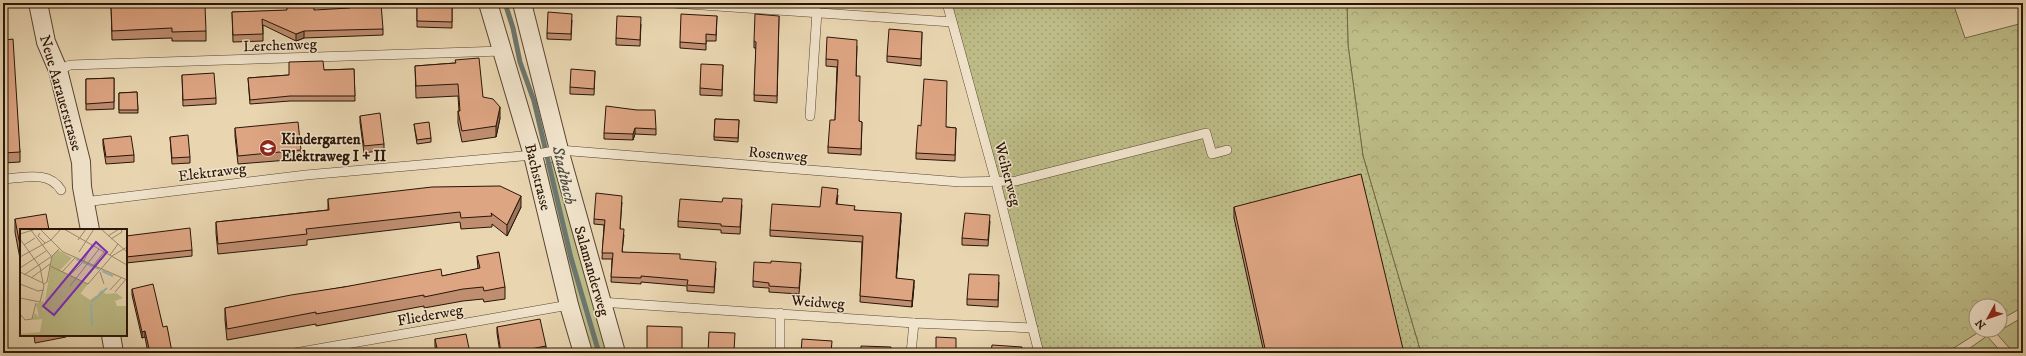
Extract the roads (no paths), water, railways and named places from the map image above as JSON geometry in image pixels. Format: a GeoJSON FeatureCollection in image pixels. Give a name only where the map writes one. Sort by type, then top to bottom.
{"type":"FeatureCollection","features":[{"type":"Feature","properties":{"kind":"street","name":"Neue Aarauerstrasse"},"geometry":{"type":"LineString","coordinates":[[38,3],[46,42],[58,70],[81,162],[84,202],[90,229]]}},
{"type":"Feature","properties":{"kind":"street","name":"Bachstrasse"},"geometry":{"type":"LineString","coordinates":[[488,3],[533,155],[569,305],[583,353]]}},
{"type":"Feature","properties":{"kind":"street","name":"Salamanderweg"},"geometry":{"type":"LineString","coordinates":[[522,3],[558,150],[600,302],[616,353]]}},
{"type":"Feature","properties":{"kind":"street"},"geometry":{"type":"LineString","coordinates":[[111,336],[114,353]]}},
{"type":"Feature","properties":{"kind":"lane"},"geometry":{"type":"LineString","coordinates":[[673,3],[952,22]]}},
{"type":"Feature","properties":{"kind":"lane","name":"Weiherweg"},"geometry":{"type":"LineString","coordinates":[[947,3],[996,182],[1039,353]]}},
{"type":"Feature","properties":{"kind":"lane"},"geometry":{"type":"LineString","coordinates":[[810,116],[817,12]]}},
{"type":"Feature","properties":{"kind":"lane","name":"Lerchenweg"},"geometry":{"type":"LineString","coordinates":[[58,70],[70,66],[503,51]]}},
{"type":"Feature","properties":{"kind":"lane","name":"Rosenweg"},"geometry":{"type":"LineString","coordinates":[[558,150],[960,182],[1016,181],[1206,133],[1212,154],[1227,150]]}},
{"type":"Feature","properties":{"kind":"lane","name":"Elektraweg"},"geometry":{"type":"LineString","coordinates":[[84,202],[306,175],[533,155],[558,150]]}},
{"type":"Feature","properties":{"kind":"lane"},"geometry":{"type":"LineString","coordinates":[[3,179],[46,177],[57,183],[61,190]]}},
{"type":"Feature","properties":{"kind":"lane","name":"Weidweg"},"geometry":{"type":"LineString","coordinates":[[600,302],[914,323],[1033,328]]}},
{"type":"Feature","properties":{"kind":"lane","name":"Fliederweg"},"geometry":{"type":"LineString","coordinates":[[296,353],[569,305]]}},
{"type":"Feature","properties":{"kind":"lane"},"geometry":{"type":"LineString","coordinates":[[780,313],[780,353]]}},
{"type":"Feature","properties":{"kind":"lane"},"geometry":{"type":"LineString","coordinates":[[911,353],[914,323]]}},
{"type":"Feature","properties":{"kind":"waterway","name":"Stadtbach"},"geometry":{"type":"LineString","coordinates":[[505,3],[513,28],[520,62],[534,101],[571,258],[599,353]]}},
{"type":"Feature","properties":{"kind":"place","name":"Kindergarten Elektraweg I + II"},"geometry":{"type":"Point","coordinates":[268,148]}}]}
